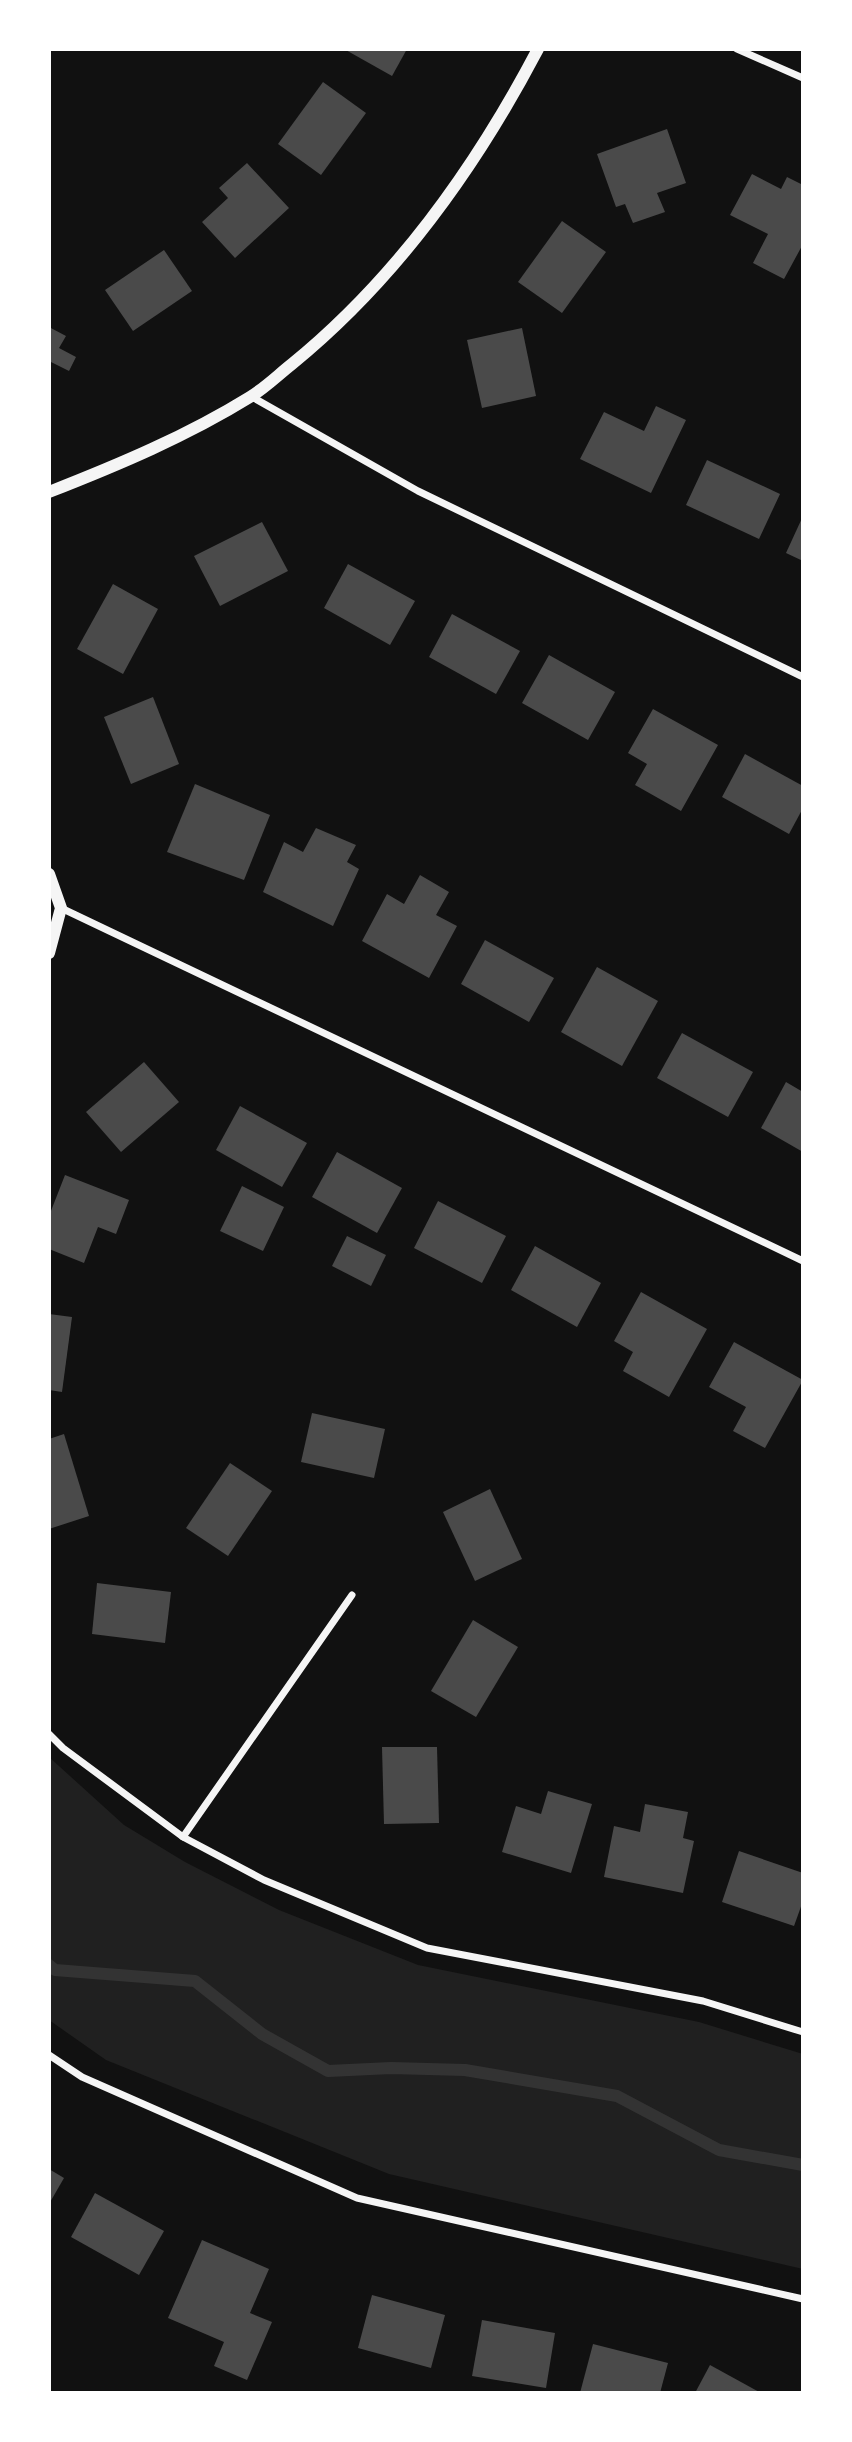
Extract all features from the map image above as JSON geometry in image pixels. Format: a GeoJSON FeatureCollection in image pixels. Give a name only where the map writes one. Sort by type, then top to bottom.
{"type":"FeatureCollection","features":[{"type":"Feature","properties":{"kind":"street"},"geometry":{"type":"LineString","coordinates":[[49,492],[130,460],[252,397],[327,336],[419,235],[505,110],[538,49]]}},
{"type":"Feature","properties":{"kind":"street"},"geometry":{"type":"LineString","coordinates":[[737,49],[803,78]]}},
{"type":"Feature","properties":{"kind":"street"},"geometry":{"type":"LineString","coordinates":[[252,397],[418,491],[803,677]]}},
{"type":"Feature","properties":{"kind":"street"},"geometry":{"type":"LineString","coordinates":[[49,874],[61,908],[49,953]]}},
{"type":"Feature","properties":{"kind":"street"},"geometry":{"type":"LineString","coordinates":[[61,908],[803,1261]]}},
{"type":"Feature","properties":{"kind":"street"},"geometry":{"type":"LineString","coordinates":[[183,1837],[352,1595]]}},
{"type":"Feature","properties":{"kind":"street"},"geometry":{"type":"LineString","coordinates":[[49,1734],[63,1748],[183,1837],[264,1880],[427,1948],[703,2001],[803,2032]]}},
{"type":"Feature","properties":{"kind":"street"},"geometry":{"type":"LineString","coordinates":[[49,2055],[82,2077],[357,2198],[803,2299]]}},
{"type":"Feature","properties":{"kind":"shaded area"},"geometry":{"type":"Polygon","coordinates":[[[49,1757],[124,1825],[185,1862],[279,1910],[418,1965],[699,2022],[803,2054],[803,2269],[389,2174],[106,2060],[49,2020],[49,1757]]]}},
{"type":"Feature","properties":{"kind":"building"},"geometry":{"type":"Polygon","coordinates":[[[344,49],[407,49],[392,76],[344,49]]]}},
{"type":"Feature","properties":{"kind":"building"},"geometry":{"type":"Polygon","coordinates":[[[323,82],[366,113],[321,175],[278,144],[323,82]]]}},
{"type":"Feature","properties":{"kind":"building"},"geometry":{"type":"Polygon","coordinates":[[[667,129],[686,183],[657,193],[665,212],[633,223],[625,204],[616,207],[597,154],[667,129]]]}},
{"type":"Feature","properties":{"kind":"building"},"geometry":{"type":"Polygon","coordinates":[[[247,163],[289,208],[235,258],[202,222],[228,198],[219,188],[247,163]]]}},
{"type":"Feature","properties":{"kind":"building"},"geometry":{"type":"Polygon","coordinates":[[[752,174],[781,189],[787,177],[803,185],[803,244],[784,279],[753,263],[768,234],[730,215],[752,174]]]}},
{"type":"Feature","properties":{"kind":"building"},"geometry":{"type":"Polygon","coordinates":[[[562,221],[606,252],[562,313],[518,282],[562,221]]]}},
{"type":"Feature","properties":{"kind":"building"},"geometry":{"type":"Polygon","coordinates":[[[164,250],[192,291],[133,331],[105,290],[164,250]]]}},
{"type":"Feature","properties":{"kind":"building"},"geometry":{"type":"Polygon","coordinates":[[[49,327],[66,336],[59,348],[76,357],[69,371],[51,362],[49,365],[49,327]]]}},
{"type":"Feature","properties":{"kind":"building"},"geometry":{"type":"Polygon","coordinates":[[[522,328],[536,396],[482,408],[467,340],[522,328]]]}},
{"type":"Feature","properties":{"kind":"building"},"geometry":{"type":"Polygon","coordinates":[[[656,406],[686,420],[651,493],[580,459],[604,412],[644,431],[656,406]]]}},
{"type":"Feature","properties":{"kind":"building"},"geometry":{"type":"Polygon","coordinates":[[[707,460],[780,494],[759,539],[686,505],[707,460]]]}},
{"type":"Feature","properties":{"kind":"building"},"geometry":{"type":"Polygon","coordinates":[[[803,516],[803,561],[786,553],[803,516]]]}},
{"type":"Feature","properties":{"kind":"building"},"geometry":{"type":"Polygon","coordinates":[[[262,522],[288,571],[220,606],[194,556],[262,522]]]}},
{"type":"Feature","properties":{"kind":"building"},"geometry":{"type":"Polygon","coordinates":[[[348,564],[415,601],[390,645],[324,608],[348,564]]]}},
{"type":"Feature","properties":{"kind":"building"},"geometry":{"type":"Polygon","coordinates":[[[113,584],[158,609],[123,674],[77,649],[113,584]]]}},
{"type":"Feature","properties":{"kind":"building"},"geometry":{"type":"Polygon","coordinates":[[[452,614],[520,651],[496,694],[429,657],[452,614]]]}},
{"type":"Feature","properties":{"kind":"building"},"geometry":{"type":"Polygon","coordinates":[[[549,655],[615,692],[588,740],[522,703],[549,655]]]}},
{"type":"Feature","properties":{"kind":"building"},"geometry":{"type":"Polygon","coordinates":[[[153,697],[179,764],[131,784],[104,717],[153,697]]]}},
{"type":"Feature","properties":{"kind":"building"},"geometry":{"type":"Polygon","coordinates":[[[653,709],[718,745],[681,811],[635,785],[647,764],[628,753],[653,709]]]}},
{"type":"Feature","properties":{"kind":"building"},"geometry":{"type":"Polygon","coordinates":[[[745,754],[803,786],[803,808],[789,834],[722,797],[745,754]]]}},
{"type":"Feature","properties":{"kind":"building"},"geometry":{"type":"Polygon","coordinates":[[[195,784],[270,815],[244,880],[167,852],[195,784]]]}},
{"type":"Feature","properties":{"kind":"building"},"geometry":{"type":"Polygon","coordinates":[[[316,828],[356,845],[347,862],[359,869],[333,926],[263,892],[284,842],[303,852],[316,828]]]}},
{"type":"Feature","properties":{"kind":"building"},"geometry":{"type":"Polygon","coordinates":[[[420,875],[449,892],[436,915],[457,926],[429,978],[362,941],[387,894],[404,904],[420,875]]]}},
{"type":"Feature","properties":{"kind":"building"},"geometry":{"type":"Polygon","coordinates":[[[485,940],[554,978],[529,1022],[461,984],[485,940]]]}},
{"type":"Feature","properties":{"kind":"building"},"geometry":{"type":"Polygon","coordinates":[[[597,967],[658,1001],[622,1066],[561,1032],[597,967]]]}},
{"type":"Feature","properties":{"kind":"building"},"geometry":{"type":"Polygon","coordinates":[[[682,1033],[753,1072],[728,1117],[657,1078],[682,1033]]]}},
{"type":"Feature","properties":{"kind":"building"},"geometry":{"type":"Polygon","coordinates":[[[144,1062],[179,1102],[121,1152],[86,1112],[144,1062]]]}},
{"type":"Feature","properties":{"kind":"building"},"geometry":{"type":"Polygon","coordinates":[[[786,1082],[803,1092],[803,1152],[761,1128],[786,1082]]]}},
{"type":"Feature","properties":{"kind":"building"},"geometry":{"type":"Polygon","coordinates":[[[240,1106],[307,1143],[282,1187],[216,1150],[240,1106]]]}},
{"type":"Feature","properties":{"kind":"building"},"geometry":{"type":"Polygon","coordinates":[[[337,1152],[402,1188],[377,1233],[312,1197],[337,1152]]]}},
{"type":"Feature","properties":{"kind":"building"},"geometry":{"type":"Polygon","coordinates":[[[65,1175],[129,1200],[116,1234],[98,1227],[84,1263],[49,1249],[49,1216],[65,1175]]]}},
{"type":"Feature","properties":{"kind":"building"},"geometry":{"type":"Polygon","coordinates":[[[242,1186],[284,1207],[263,1251],[220,1231],[242,1186]]]}},
{"type":"Feature","properties":{"kind":"building"},"geometry":{"type":"Polygon","coordinates":[[[438,1201],[506,1236],[482,1283],[414,1248],[438,1201]]]}},
{"type":"Feature","properties":{"kind":"building"},"geometry":{"type":"Polygon","coordinates":[[[347,1236],[386,1255],[371,1286],[332,1266],[347,1236]]]}},
{"type":"Feature","properties":{"kind":"building"},"geometry":{"type":"Polygon","coordinates":[[[535,1246],[601,1283],[577,1327],[511,1290],[535,1246]]]}},
{"type":"Feature","properties":{"kind":"building"},"geometry":{"type":"Polygon","coordinates":[[[641,1292],[707,1329],[669,1397],[623,1371],[633,1352],[614,1341],[641,1292]]]}},
{"type":"Feature","properties":{"kind":"building"},"geometry":{"type":"Polygon","coordinates":[[[49,1314],[72,1317],[62,1392],[49,1390],[49,1314]]]}},
{"type":"Feature","properties":{"kind":"building"},"geometry":{"type":"Polygon","coordinates":[[[734,1342],[803,1380],[765,1448],[733,1431],[746,1407],[709,1387],[734,1342]]]}},
{"type":"Feature","properties":{"kind":"building"},"geometry":{"type":"Polygon","coordinates":[[[312,1413],[385,1429],[374,1478],[301,1462],[312,1413]]]}},
{"type":"Feature","properties":{"kind":"building"},"geometry":{"type":"Polygon","coordinates":[[[64,1434],[89,1516],[49,1529],[49,1439],[64,1434]]]}},
{"type":"Feature","properties":{"kind":"building"},"geometry":{"type":"Polygon","coordinates":[[[230,1463],[272,1491],[228,1556],[186,1528],[230,1463]]]}},
{"type":"Feature","properties":{"kind":"building"},"geometry":{"type":"Polygon","coordinates":[[[490,1489],[522,1559],[475,1581],[443,1512],[490,1489]]]}},
{"type":"Feature","properties":{"kind":"building"},"geometry":{"type":"Polygon","coordinates":[[[97,1583],[171,1592],[165,1643],[92,1634],[97,1583]]]}},
{"type":"Feature","properties":{"kind":"building"},"geometry":{"type":"Polygon","coordinates":[[[473,1620],[518,1647],[476,1717],[431,1691],[473,1620]]]}},
{"type":"Feature","properties":{"kind":"building"},"geometry":{"type":"Polygon","coordinates":[[[382,1747],[437,1747],[439,1823],[384,1824],[382,1747]]]}},
{"type":"Feature","properties":{"kind":"building"},"geometry":{"type":"Polygon","coordinates":[[[548,1791],[592,1804],[571,1873],[502,1852],[516,1806],[541,1814],[548,1791]]]}},
{"type":"Feature","properties":{"kind":"building"},"geometry":{"type":"Polygon","coordinates":[[[645,1804],[688,1812],[683,1838],[694,1841],[683,1893],[604,1877],[614,1826],[640,1832],[645,1804]]]}},
{"type":"Feature","properties":{"kind":"building"},"geometry":{"type":"Polygon","coordinates":[[[739,1851],[803,1873],[803,1901],[794,1926],[722,1902],[739,1851]]]}},
{"type":"Feature","properties":{"kind":"building"},"geometry":{"type":"Polygon","coordinates":[[[49,2169],[64,2178],[49,2204],[49,2169]]]}},
{"type":"Feature","properties":{"kind":"building"},"geometry":{"type":"Polygon","coordinates":[[[95,2193],[164,2231],[139,2275],[71,2237],[95,2193]]]}},
{"type":"Feature","properties":{"kind":"building"},"geometry":{"type":"Polygon","coordinates":[[[202,2240],[269,2269],[250,2313],[272,2322],[247,2380],[214,2366],[224,2342],[168,2318],[202,2240]]]}},
{"type":"Feature","properties":{"kind":"building"},"geometry":{"type":"Polygon","coordinates":[[[372,2295],[445,2315],[431,2368],[358,2348],[372,2295]]]}},
{"type":"Feature","properties":{"kind":"building"},"geometry":{"type":"Polygon","coordinates":[[[482,2320],[555,2333],[546,2388],[472,2376],[482,2320]]]}},
{"type":"Feature","properties":{"kind":"building"},"geometry":{"type":"Polygon","coordinates":[[[593,2344],[668,2363],[660,2393],[580,2393],[593,2344]]]}},
{"type":"Feature","properties":{"kind":"building"},"geometry":{"type":"Polygon","coordinates":[[[710,2365],[761,2393],[695,2393],[710,2365]]]}},
{"type":"Feature","properties":{"kind":"waterway"},"geometry":{"type":"LineString","coordinates":[[49,1965],[55,1970],[195,1981],[262,2034],[328,2071],[391,2068],[465,2070],[617,2096],[719,2150],[803,2165]]}}]}
